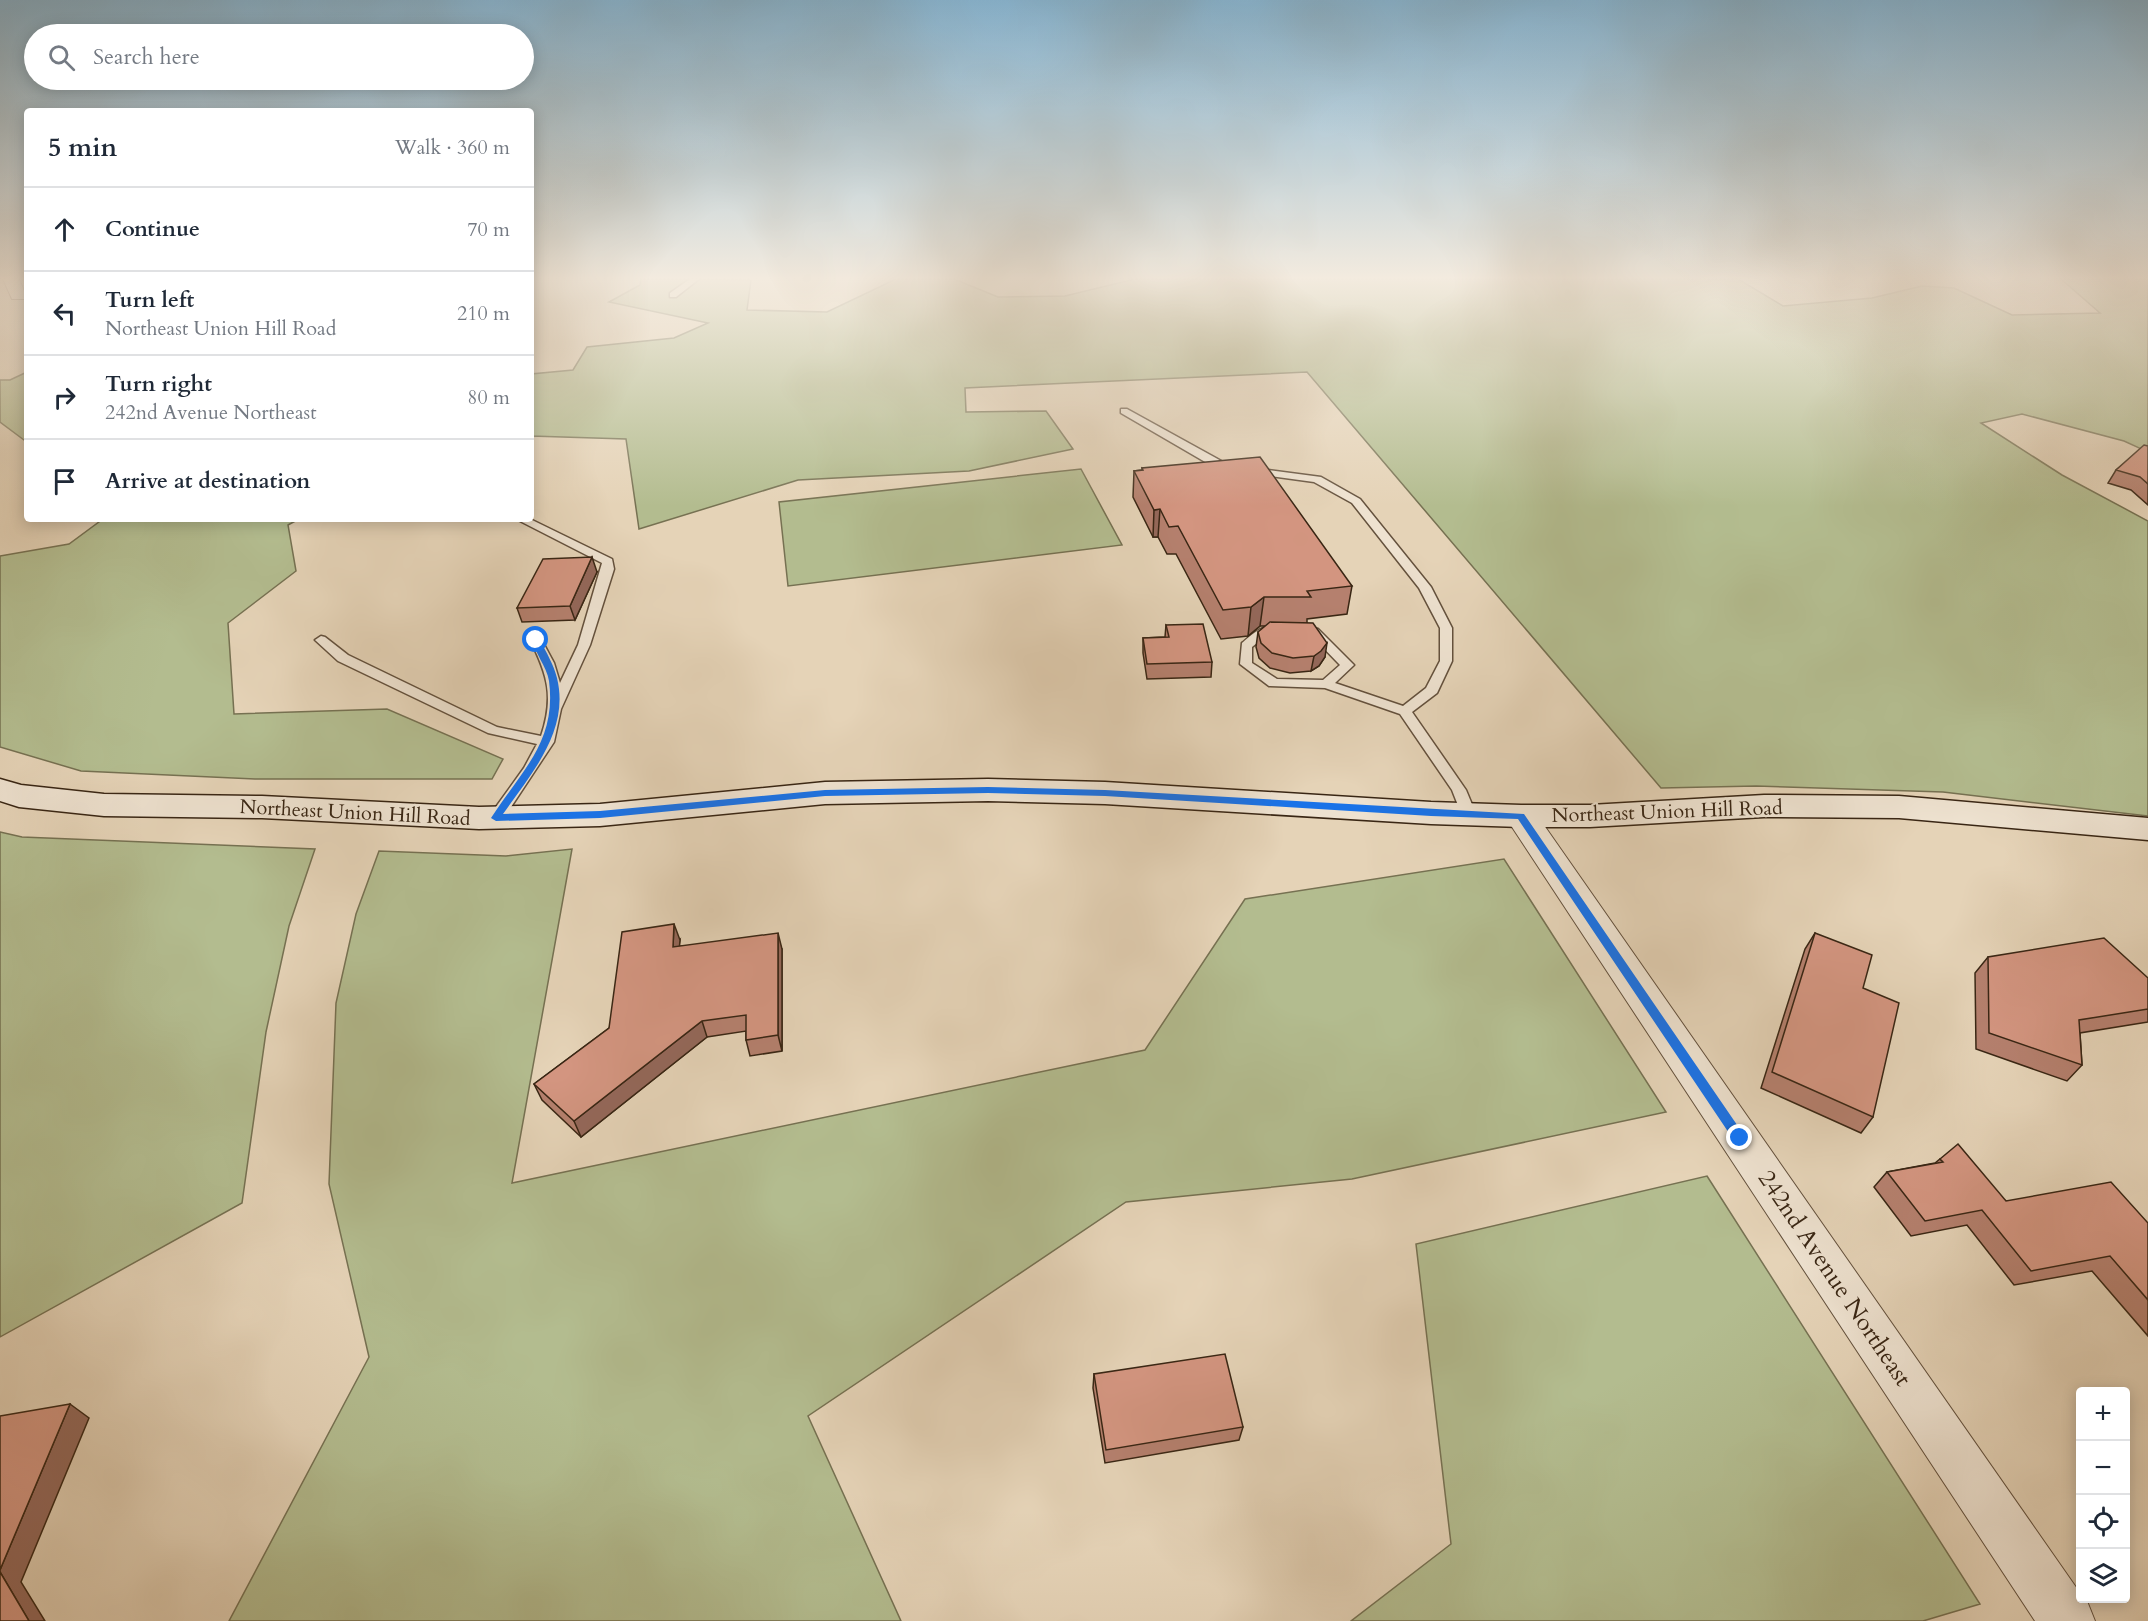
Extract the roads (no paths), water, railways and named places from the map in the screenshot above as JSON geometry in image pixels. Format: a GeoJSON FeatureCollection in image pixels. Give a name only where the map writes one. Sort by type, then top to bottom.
{"type":"FeatureCollection","features":[{"type":"Feature","properties":{"kind":"street","name":"Northeast Union Hill Road"},"geometry":{"type":"LineString","coordinates":[[0,790],[20,796],[104,805],[262,807],[412,816],[496,818],[600,815],[825,793],[988,790],[1105,793],[1521,816],[1590,816],[1764,806],[1899,807],[2148,829]]}},
{"type":"Feature","properties":{"kind":"street","name":"242nd Avenue Northeast"},"geometry":{"type":"LineString","coordinates":[[1521,816],[2067,1621]]}},
{"type":"Feature","properties":{"kind":"lane"},"geometry":{"type":"LineString","coordinates":[[1124,411],[1223,468],[1317,479],[1356,501],[1425,587],[1446,628],[1446,661],[1432,690],[1405,711]]}},
{"type":"Feature","properties":{"kind":"lane"},"geometry":{"type":"LineString","coordinates":[[496,818],[547,742],[556,707],[584,645],[608,568],[608,561],[527,522]]}},
{"type":"Feature","properties":{"kind":"lane"},"geometry":{"type":"LineString","coordinates":[[1284,632],[1264,631],[1246,646],[1246,664],[1274,683],[1326,684],[1405,711],[1459,790],[1468,814]]}},
{"type":"Feature","properties":{"kind":"lane"},"geometry":{"type":"LineString","coordinates":[[1305,632],[1315,632],[1348,665],[1326,684]]}},
{"type":"Feature","properties":{"kind":"lane"},"geometry":{"type":"LineString","coordinates":[[321,640],[343,658],[493,730],[547,742]]}},
{"type":"Feature","properties":{"kind":"lane"},"geometry":{"type":"LineString","coordinates":[[536,640],[553,677],[556,707]]}}]}
